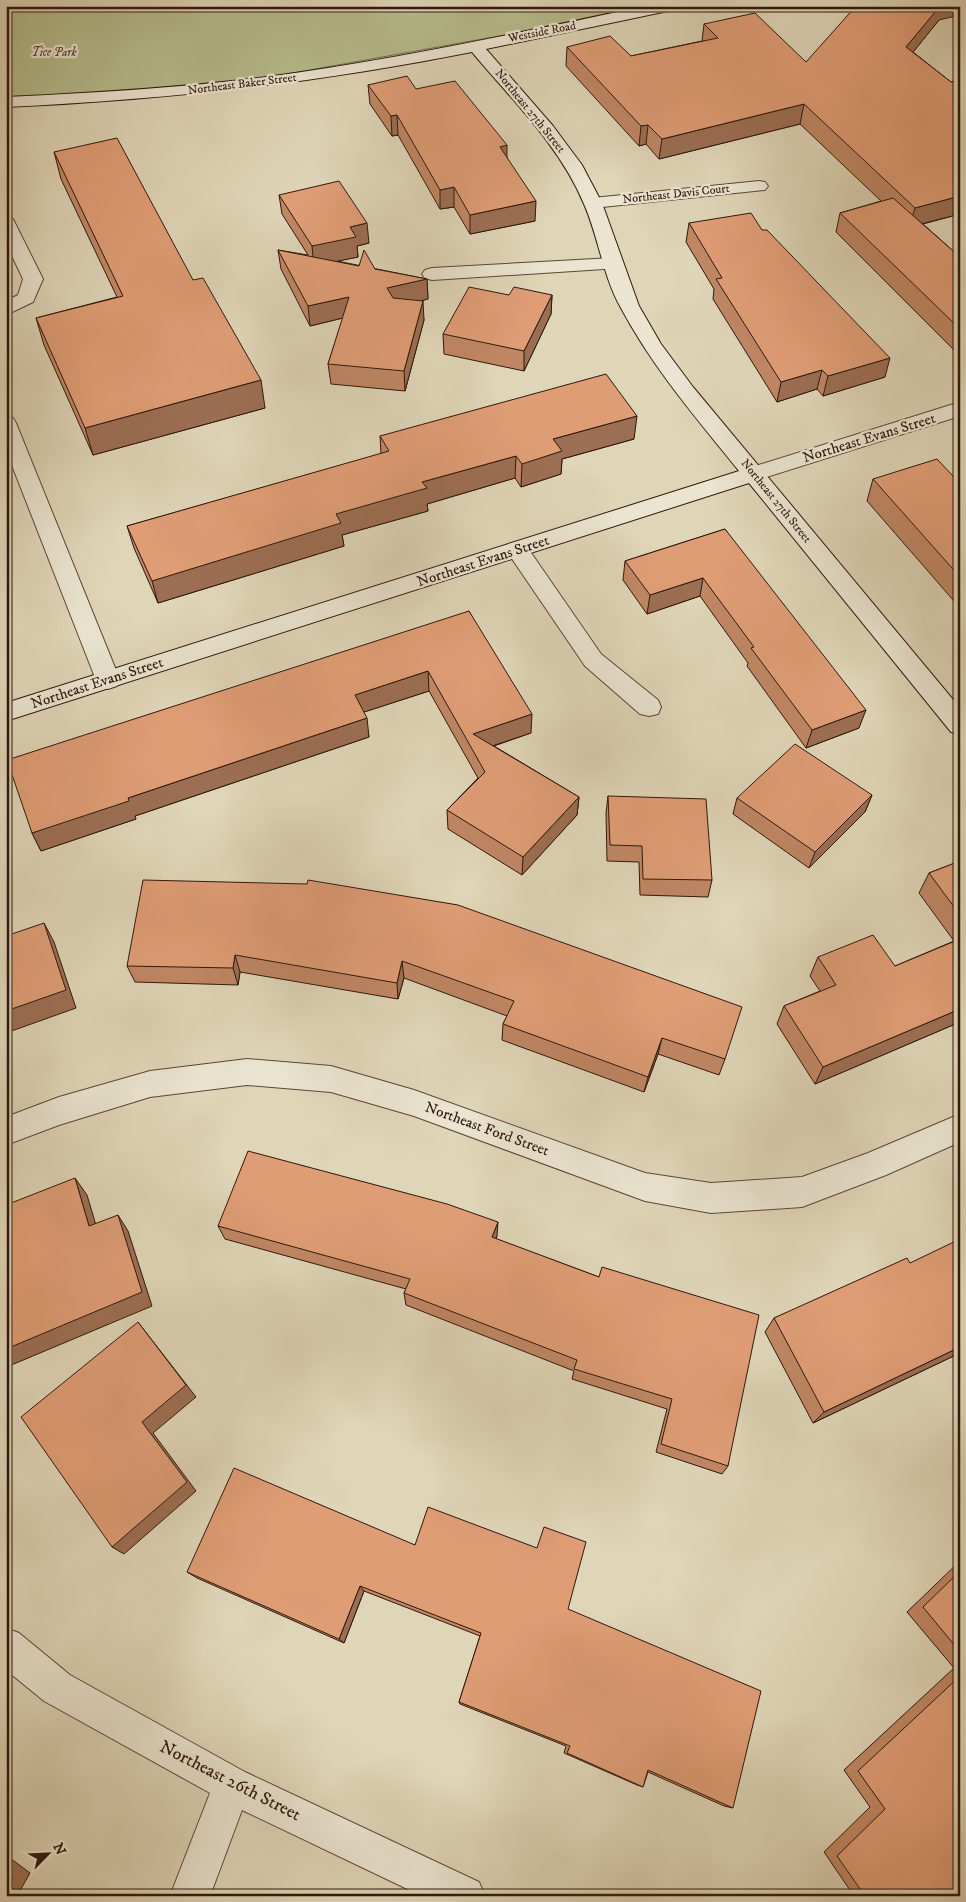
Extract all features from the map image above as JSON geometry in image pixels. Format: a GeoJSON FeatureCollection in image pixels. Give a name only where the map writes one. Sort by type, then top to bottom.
{"type":"FeatureCollection","features":[{"type":"Feature","properties":{"kind":"street","name":"Westside Road"},"geometry":{"type":"LineString","coordinates":[[475,46],[668,6]]}},
{"type":"Feature","properties":{"kind":"street","name":"Northeast Baker Street"},"geometry":{"type":"LineString","coordinates":[[6,102],[155,93],[247,84],[355,69],[475,46]]}},
{"type":"Feature","properties":{"kind":"street","name":"Northeast 27th Street"},"geometry":{"type":"LineString","coordinates":[[475,46],[562,147],[593,203],[629,306],[652,346],[754,474],[960,725]]}},
{"type":"Feature","properties":{"kind":"street","name":"Northeast Davis Court"},"geometry":{"type":"LineString","coordinates":[[593,203],[760,186]]}},
{"type":"Feature","properties":{"kind":"street"},"geometry":{"type":"LineString","coordinates":[[6,223],[33,279],[26,298],[6,309]]}},
{"type":"Feature","properties":{"kind":"street"},"geometry":{"type":"LineString","coordinates":[[432,274],[613,264]]}},
{"type":"Feature","properties":{"kind":"street","name":"Northeast Evans Street"},"geometry":{"type":"LineString","coordinates":[[6,712],[960,409]]}},
{"type":"Feature","properties":{"kind":"street"},"geometry":{"type":"LineString","coordinates":[[6,423],[108,680]]}},
{"type":"Feature","properties":{"kind":"street"},"geometry":{"type":"LineString","coordinates":[[517,550],[593,660],[649,708]]}},
{"type":"Feature","properties":{"kind":"street","name":"Northeast Ford Street"},"geometry":{"type":"LineString","coordinates":[[6,1131],[59,1111],[150,1084],[247,1072],[331,1079],[414,1103],[645,1186],[711,1198],[802,1192],[960,1128]]}},
{"type":"Feature","properties":{"kind":"street","name":"Northeast 26th Street"},"geometry":{"type":"LineString","coordinates":[[6,1646],[57,1688],[232,1785],[464,1896]]}},
{"type":"Feature","properties":{"kind":"street"},"geometry":{"type":"LineString","coordinates":[[190,1896],[232,1785]]}},
{"type":"Feature","properties":{"kind":"green space","name":"Tice Park"},"geometry":{"type":"Polygon","coordinates":[[[6,6],[666,6],[210,88],[6,100],[6,6]]]}},
{"type":"Feature","properties":{"kind":"building"},"geometry":{"type":"Polygon","coordinates":[[[856,6],[940,6],[906,47],[951,82],[960,80],[960,196],[915,208],[804,104],[662,139],[648,125],[641,126],[567,47],[610,36],[631,56],[718,38],[704,24],[755,13],[806,62],[856,6]]]}},
{"type":"Feature","properties":{"kind":"building"},"geometry":{"type":"Polygon","coordinates":[[[407,76],[416,89],[455,81],[507,145],[500,147],[536,201],[470,215],[454,187],[440,190],[397,115],[391,116],[368,85],[407,76]]]}},
{"type":"Feature","properties":{"kind":"building"},"geometry":{"type":"Polygon","coordinates":[[[117,138],[193,280],[203,278],[261,380],[85,428],[36,318],[123,296],[54,152],[117,138]]]}},
{"type":"Feature","properties":{"kind":"building"},"geometry":{"type":"Polygon","coordinates":[[[339,181],[367,223],[350,227],[356,237],[312,246],[279,195],[339,181]]]}},
{"type":"Feature","properties":{"kind":"building"},"geometry":{"type":"Polygon","coordinates":[[[893,198],[960,257],[960,329],[840,213],[893,198]]]}},
{"type":"Feature","properties":{"kind":"building"},"geometry":{"type":"Polygon","coordinates":[[[751,213],[762,230],[767,230],[890,358],[828,376],[822,370],[781,382],[716,279],[722,278],[689,223],[751,213]]]}},
{"type":"Feature","properties":{"kind":"building"},"geometry":{"type":"Polygon","coordinates":[[[278,250],[359,266],[364,250],[375,269],[427,279],[387,288],[393,298],[423,301],[404,371],[328,364],[349,297],[308,306],[278,250]]]}},
{"type":"Feature","properties":{"kind":"building"},"geometry":{"type":"Polygon","coordinates":[[[469,287],[509,295],[514,287],[552,295],[524,351],[443,334],[469,287]]]}},
{"type":"Feature","properties":{"kind":"building"},"geometry":{"type":"Polygon","coordinates":[[[606,374],[637,416],[553,439],[562,451],[522,464],[516,456],[422,482],[427,488],[336,514],[341,523],[152,581],[127,526],[389,451],[380,436],[606,374]]]}},
{"type":"Feature","properties":{"kind":"building"},"geometry":{"type":"Polygon","coordinates":[[[937,459],[954,477],[960,475],[960,577],[873,479],[937,459]]]}},
{"type":"Feature","properties":{"kind":"building"},"geometry":{"type":"Polygon","coordinates":[[[725,529],[866,710],[812,730],[751,648],[754,647],[703,578],[650,595],[625,561],[725,529]]]}},
{"type":"Feature","properties":{"kind":"building"},"geometry":{"type":"Polygon","coordinates":[[[469,611],[532,714],[473,734],[579,797],[523,857],[447,810],[485,772],[428,671],[355,695],[367,718],[128,798],[129,801],[32,833],[7,760],[469,611]]]}},
{"type":"Feature","properties":{"kind":"building"},"geometry":{"type":"Polygon","coordinates":[[[795,744],[872,795],[815,852],[737,798],[795,744]]]}},
{"type":"Feature","properties":{"kind":"building"},"geometry":{"type":"Polygon","coordinates":[[[608,796],[706,799],[712,880],[643,879],[642,846],[610,845],[608,796]]]}},
{"type":"Feature","properties":{"kind":"building"},"geometry":{"type":"Polygon","coordinates":[[[960,861],[960,915],[929,873],[960,861]]]}},
{"type":"Feature","properties":{"kind":"building"},"geometry":{"type":"Polygon","coordinates":[[[143,880],[307,884],[308,880],[458,905],[742,1007],[725,1059],[662,1038],[648,1077],[503,1024],[514,1001],[402,961],[397,983],[235,955],[233,968],[127,966],[143,880]]]}},
{"type":"Feature","properties":{"kind":"building"},"geometry":{"type":"Polygon","coordinates":[[[44,923],[66,990],[6,1011],[6,936],[44,923]]]}},
{"type":"Feature","properties":{"kind":"building"},"geometry":{"type":"Polygon","coordinates":[[[873,935],[895,966],[960,939],[960,1009],[823,1067],[784,1006],[836,985],[818,957],[873,935]]]}},
{"type":"Feature","properties":{"kind":"building"},"geometry":{"type":"Polygon","coordinates":[[[248,1151],[447,1204],[498,1222],[492,1237],[599,1277],[602,1267],[759,1315],[728,1466],[661,1444],[672,1399],[574,1369],[577,1360],[404,1293],[410,1279],[218,1226],[248,1151]]]}},
{"type":"Feature","properties":{"kind":"building"},"geometry":{"type":"Polygon","coordinates":[[[75,1178],[89,1226],[118,1215],[142,1292],[6,1349],[6,1205],[75,1178]]]}},
{"type":"Feature","properties":{"kind":"building"},"geometry":{"type":"Polygon","coordinates":[[[960,1239],[960,1347],[824,1412],[774,1318],[907,1258],[910,1263],[960,1239]]]}},
{"type":"Feature","properties":{"kind":"building"},"geometry":{"type":"Polygon","coordinates":[[[138,1322],[186,1385],[142,1422],[187,1482],[112,1547],[21,1417],[138,1322]]]}},
{"type":"Feature","properties":{"kind":"building"},"geometry":{"type":"Polygon","coordinates":[[[234,1468],[415,1545],[428,1507],[537,1548],[544,1527],[586,1542],[568,1609],[761,1691],[733,1808],[648,1770],[643,1787],[567,1753],[570,1746],[459,1702],[481,1633],[360,1586],[339,1639],[187,1572],[234,1468]]]}},
{"type":"Feature","properties":{"kind":"building"},"geometry":{"type":"Polygon","coordinates":[[[960,1571],[960,1652],[923,1607],[960,1571]]]}},
{"type":"Feature","properties":{"kind":"building"},"geometry":{"type":"Polygon","coordinates":[[[960,1676],[960,1896],[865,1896],[837,1856],[885,1809],[858,1771],[960,1676]]]}},
{"type":"Feature","properties":{"kind":"building"},"geometry":{"type":"Polygon","coordinates":[[[6,1873],[13,1878],[6,1889],[6,1873]]]}}]}
